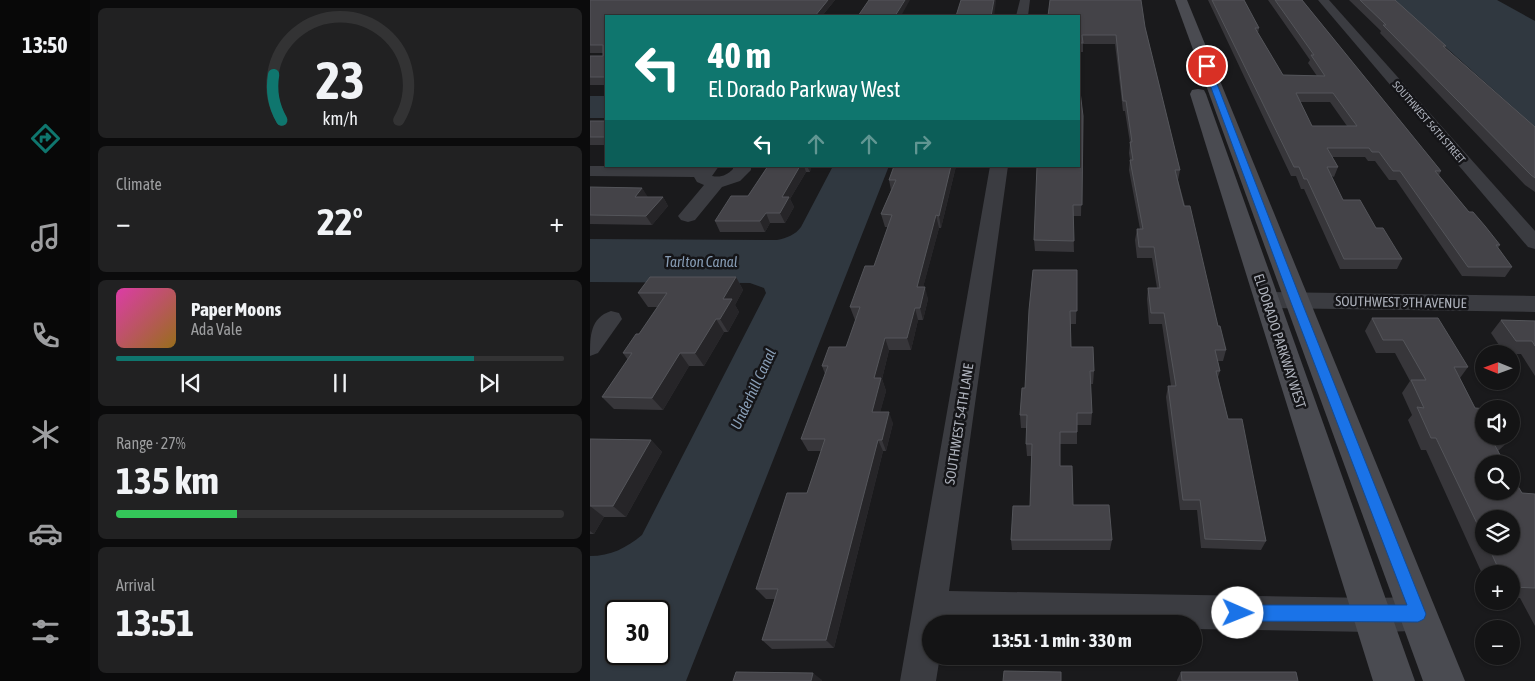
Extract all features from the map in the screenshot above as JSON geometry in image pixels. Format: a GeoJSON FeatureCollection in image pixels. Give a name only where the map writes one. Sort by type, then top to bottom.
{"type":"FeatureCollection","features":[{"type":"Feature","properties":{"kind":"street"},"geometry":{"type":"LineString","coordinates":[[1022,15],[1024,0]]}},
{"type":"Feature","properties":{"kind":"street","name":"EL DORADO PARKWAY WEST"},"geometry":{"type":"LineString","coordinates":[[1167,0],[1394,681]]}},
{"type":"Feature","properties":{"kind":"street","name":"EL DORADO PARKWAY WEST"},"geometry":{"type":"LineString","coordinates":[[1180,0],[1444,681]]}},
{"type":"Feature","properties":{"kind":"street","name":"SOUTHWEST 56TH STREET"},"geometry":{"type":"LineString","coordinates":[[1323,0],[1535,243]]}},
{"type":"Feature","properties":{"kind":"street"},"geometry":{"type":"LineString","coordinates":[[590,171],[710,173],[736,176],[742,170],[742,167]]}},
{"type":"Feature","properties":{"kind":"street","name":"SOUTHWEST 54TH LANE"},"geometry":{"type":"LineString","coordinates":[[918,681],[999,167]]}},
{"type":"Feature","properties":{"kind":"street"},"geometry":{"type":"LineString","coordinates":[[688,216],[710,173]]}},
{"type":"Feature","properties":{"kind":"street","name":"SOUTHWEST 9TH AVENUE"},"geometry":{"type":"LineString","coordinates":[[1266,300],[1535,304]]}},
{"type":"Feature","properties":{"kind":"street"},"geometry":{"type":"LineString","coordinates":[[590,347],[611,319]]}},
{"type":"Feature","properties":{"kind":"street"},"geometry":{"type":"LineString","coordinates":[[930,608],[1372,615],[1418,614]]}},
{"type":"Feature","properties":{"kind":"water"},"geometry":{"type":"Polygon","coordinates":[[[1393,0],[1497,0],[1535,21],[1535,127],[1393,0]]]}},
{"type":"Feature","properties":{"kind":"water"},"geometry":{"type":"Polygon","coordinates":[[[590,96],[605,96],[605,118],[590,118],[590,96]]]}},
{"type":"Feature","properties":{"kind":"water"},"geometry":{"type":"Polygon","coordinates":[[[832,167],[889,167],[686,681],[590,681],[590,556],[605,555],[618,550],[642,535],[766,293],[764,288],[750,283],[590,282],[590,239],[777,240],[790,236],[801,227],[832,167]]]}},
{"type":"Feature","properties":{"kind":"building"},"geometry":{"type":"Polygon","coordinates":[[[590,0],[828,0],[816,15],[605,15],[605,77],[590,77],[590,56],[603,56],[603,45],[590,45],[590,0]]]}},
{"type":"Feature","properties":{"kind":"building"},"geometry":{"type":"Polygon","coordinates":[[[869,0],[905,0],[896,15],[859,15],[869,0]]]}},
{"type":"Feature","properties":{"kind":"building"},"geometry":{"type":"Polygon","coordinates":[[[961,0],[994,0],[991,15],[956,15],[961,0]]]}},
{"type":"Feature","properties":{"kind":"building"},"geometry":{"type":"Polygon","coordinates":[[[1050,0],[1141,0],[1145,27],[1180,170],[1175,170],[1184,206],[1190,206],[1218,326],[1220,326],[1226,350],[1215,350],[1220,371],[1216,371],[1228,419],[1242,419],[1266,541],[1205,539],[1200,500],[1183,500],[1168,386],[1176,386],[1164,313],[1151,313],[1148,288],[1160,288],[1154,247],[1139,247],[1137,229],[1143,229],[1130,160],[1133,160],[1130,142],[1132,142],[1126,101],[1123,101],[1116,35],[1082,35],[1083,43],[1080,43],[1080,15],[1048,15],[1050,0]]]}},
{"type":"Feature","properties":{"kind":"building"},"geometry":{"type":"Polygon","coordinates":[[[1212,0],[1244,0],[1259,28],[1255,28],[1283,75],[1325,76],[1311,55],[1314,55],[1275,0],[1302,0],[1441,171],[1435,171],[1469,212],[1473,212],[1500,245],[1496,245],[1512,267],[1468,267],[1400,171],[1393,171],[1379,152],[1372,152],[1369,148],[1327,148],[1338,167],[1327,167],[1343,200],[1360,200],[1376,228],[1383,228],[1402,259],[1344,259],[1307,179],[1304,179],[1299,167],[1294,167],[1212,0]],[[1296,93],[1312,126],[1357,126],[1333,93],[1296,93]]]}},
{"type":"Feature","properties":{"kind":"building"},"geometry":{"type":"Polygon","coordinates":[[[1360,0],[1395,0],[1446,46],[1443,46],[1535,127],[1535,178],[1383,25],[1386,25],[1360,0]]]}},
{"type":"Feature","properties":{"kind":"building"},"geometry":{"type":"Polygon","coordinates":[[[1080,91],[1083,116],[1082,205],[1073,205],[1074,241],[1034,240],[1037,167],[1080,167],[1080,91]]]}},
{"type":"Feature","properties":{"kind":"building"},"geometry":{"type":"Polygon","coordinates":[[[590,121],[605,121],[605,137],[590,137],[590,121]]]}},
{"type":"Feature","properties":{"kind":"building"},"geometry":{"type":"Polygon","coordinates":[[[767,167],[799,167],[782,197],[789,197],[780,213],[766,213],[760,221],[715,221],[731,196],[748,196],[767,167]]]}},
{"type":"Feature","properties":{"kind":"building"},"geometry":{"type":"Polygon","coordinates":[[[894,167],[951,167],[939,216],[936,215],[917,287],[925,287],[920,308],[915,308],[907,338],[885,338],[874,378],[881,378],[872,412],[889,412],[882,440],[878,440],[826,640],[762,640],[778,589],[756,589],[787,493],[807,493],[825,439],[801,439],[828,366],[822,366],[829,347],[846,347],[860,307],[850,307],[865,266],[874,266],[892,215],[881,214],[896,180],[889,180],[894,167]]]}},
{"type":"Feature","properties":{"kind":"building"},"geometry":{"type":"Polygon","coordinates":[[[590,187],[642,188],[635,197],[663,197],[646,216],[590,215],[590,187]]]}},
{"type":"Feature","properties":{"kind":"building"},"geometry":{"type":"Polygon","coordinates":[[[1033,270],[1077,270],[1077,311],[1070,311],[1071,347],[1093,347],[1094,371],[1090,371],[1092,413],[1077,413],[1077,432],[1060,432],[1060,466],[1072,466],[1073,505],[1109,505],[1112,540],[1011,540],[1013,506],[1030,506],[1032,444],[1026,444],[1027,415],[1020,415],[1022,388],[1025,388],[1033,270]]]}},
{"type":"Feature","properties":{"kind":"building"},"geometry":{"type":"Polygon","coordinates":[[[650,277],[736,277],[723,299],[732,299],[720,319],[716,319],[695,353],[680,353],[652,398],[602,397],[632,353],[623,353],[636,334],[639,334],[667,293],[638,293],[650,277]]]}},
{"type":"Feature","properties":{"kind":"building"},"geometry":{"type":"Polygon","coordinates":[[[1372,318],[1438,318],[1468,367],[1454,367],[1475,408],[1475,445],[1495,445],[1500,455],[1475,455],[1475,500],[1520,500],[1520,490],[1522,493],[1535,494],[1535,588],[1520,587],[1520,565],[1497,565],[1492,555],[1520,555],[1520,510],[1475,510],[1475,519],[1436,438],[1431,438],[1417,407],[1424,408],[1411,380],[1426,380],[1403,340],[1383,340],[1372,318]]]}},
{"type":"Feature","properties":{"kind":"building"},"geometry":{"type":"Polygon","coordinates":[[[1501,320],[1535,321],[1535,346],[1532,341],[1516,341],[1501,320]]]}},
{"type":"Feature","properties":{"kind":"building"},"geometry":{"type":"Polygon","coordinates":[[[590,439],[651,440],[613,506],[590,506],[590,439]]]}},
{"type":"Feature","properties":{"kind":"building"},"geometry":{"type":"Polygon","coordinates":[[[1004,671],[1061,672],[1061,681],[1003,681],[1004,671]]]}},
{"type":"Feature","properties":{"kind":"building"},"geometry":{"type":"Polygon","coordinates":[[[736,672],[813,673],[811,681],[733,681],[736,672]]]}},
{"type":"Feature","properties":{"kind":"building"},"geometry":{"type":"Polygon","coordinates":[[[1181,672],[1296,672],[1298,681],[1182,681],[1181,672]]]}},
{"type":"Feature","properties":{"kind":"route"},"geometry":{"type":"LineString","coordinates":[[1207,66],[1295,300],[1418,614],[1238,613]]}},
{"type":"Feature","properties":{"kind":"water label","name":"Tarlton Canal"},"geometry":{"type":"Point","coordinates":[701,261]}},
{"type":"Feature","properties":{"kind":"water label","name":"Underhill Canal"},"geometry":{"type":"Point","coordinates":[753,389]}}]}
